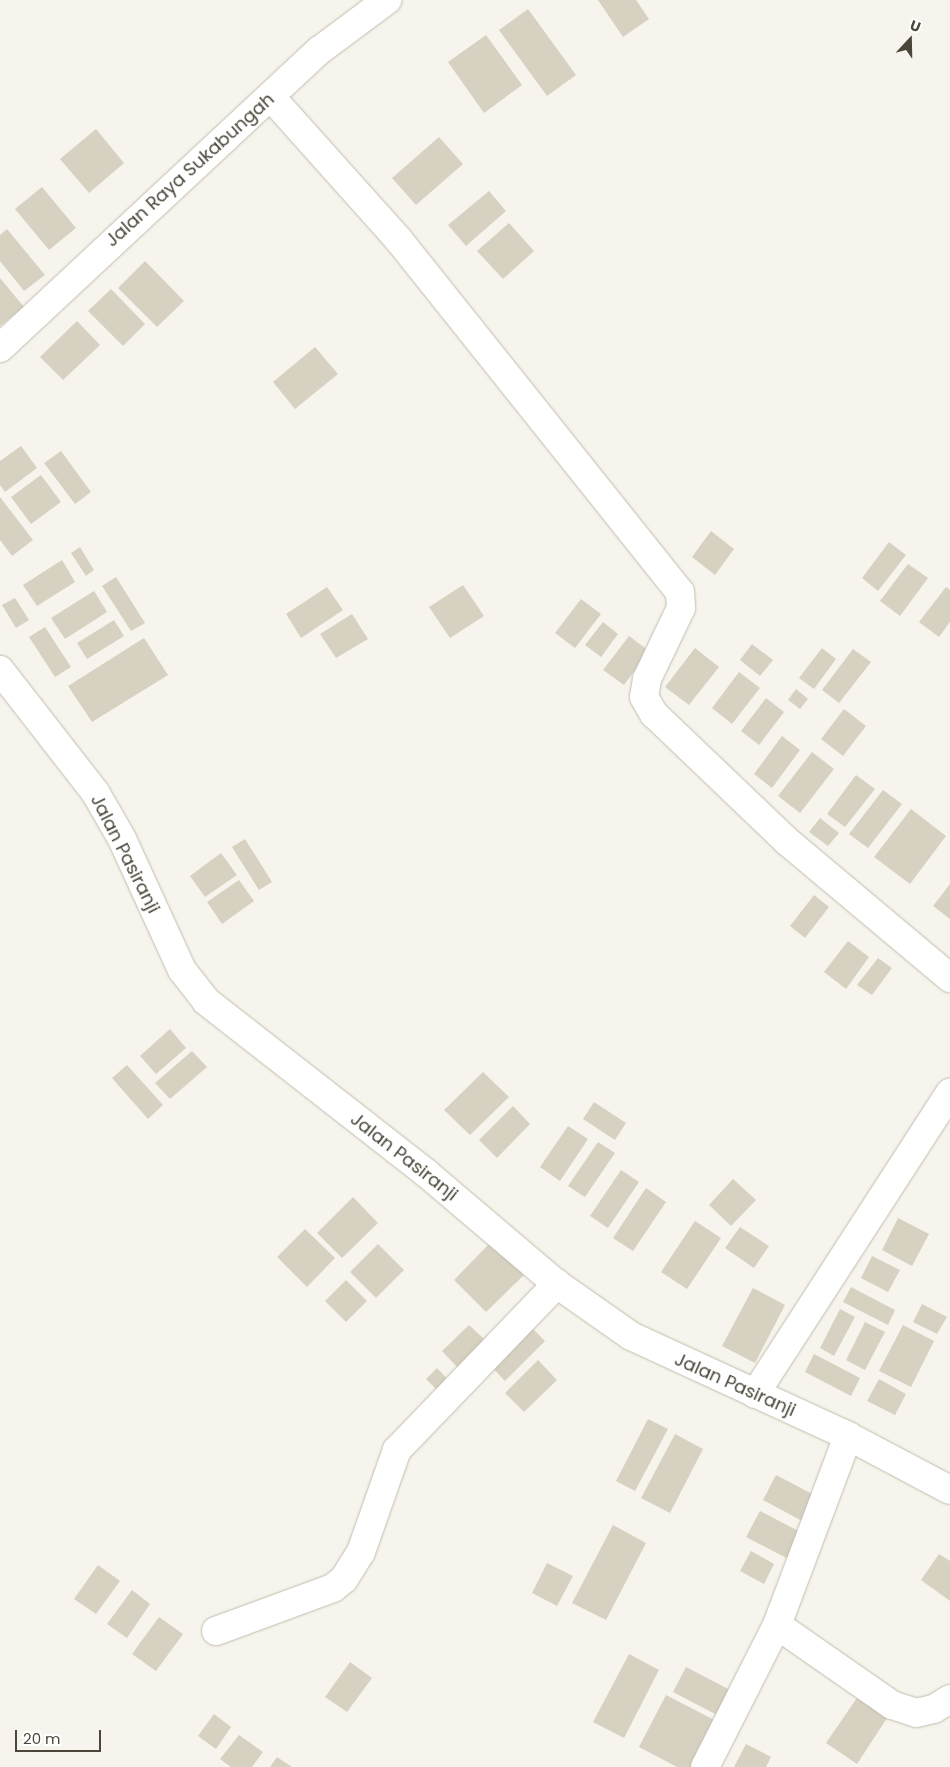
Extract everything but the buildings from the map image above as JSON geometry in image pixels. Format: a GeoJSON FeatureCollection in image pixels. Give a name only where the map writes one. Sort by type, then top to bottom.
{"type":"FeatureCollection","features":[{"type":"Feature","properties":{"kind":"street","name":"Jalan Raya Sukabungah"},"geometry":{"type":"LineString","coordinates":[[0,348],[26,326],[99,252],[161,201],[320,50],[387,0]]}},
{"type":"Feature","properties":{"kind":"street"},"geometry":{"type":"LineString","coordinates":[[271,97],[398,239],[680,592],[681,608],[647,678],[644,698],[654,714],[788,842],[950,978]]}},
{"type":"Feature","properties":{"kind":"street","name":"Jalan Pasiranji"},"geometry":{"type":"LineString","coordinates":[[0,670],[95,792],[122,839],[182,970],[206,1001],[426,1173],[557,1284],[657,1351],[848,1436],[950,1490]]}},
{"type":"Feature","properties":{"kind":"street"},"geometry":{"type":"LineString","coordinates":[[755,1394],[950,1092]]}},
{"type":"Feature","properties":{"kind":"street"},"geometry":{"type":"LineString","coordinates":[[216,1632],[333,1588],[344,1579],[361,1552],[397,1450],[557,1284]]}},
{"type":"Feature","properties":{"kind":"street"},"geometry":{"type":"LineString","coordinates":[[705,1767],[777,1625],[848,1436]]}},
{"type":"Feature","properties":{"kind":"street"},"geometry":{"type":"LineString","coordinates":[[777,1625],[892,1705],[916,1713],[934,1709],[950,1699]]}}]}
